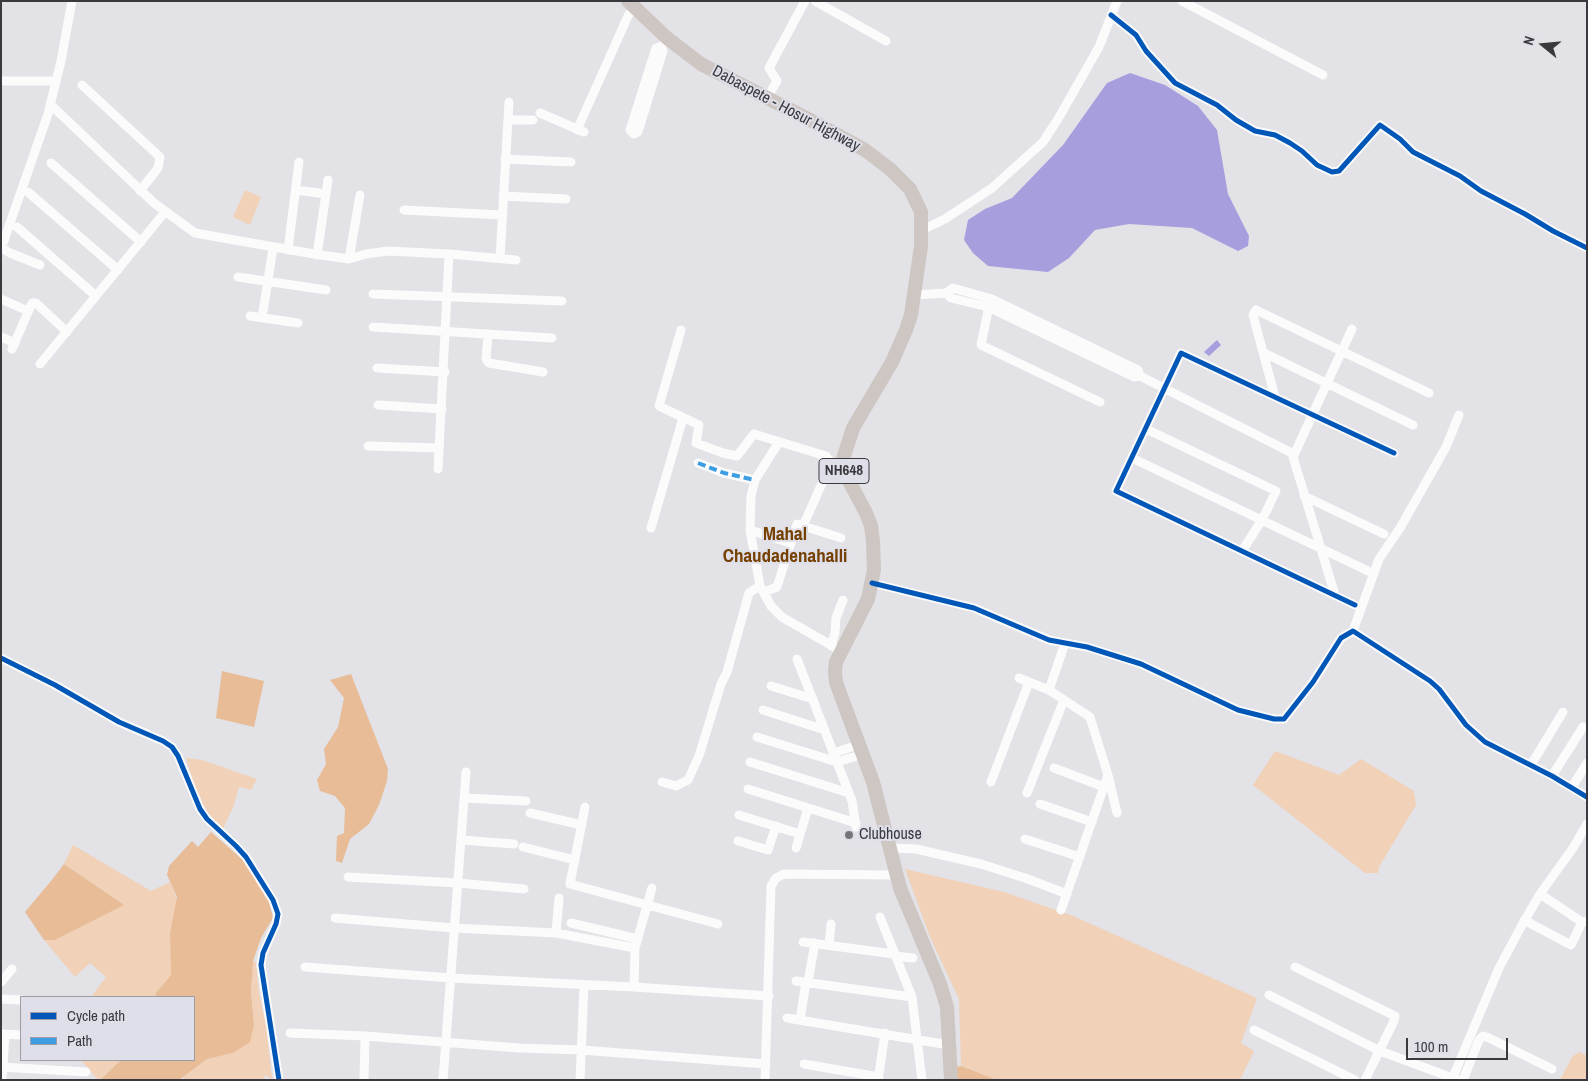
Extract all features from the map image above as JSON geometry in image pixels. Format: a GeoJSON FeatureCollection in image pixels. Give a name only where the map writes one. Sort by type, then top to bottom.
{"type":"FeatureCollection","features":[{"type":"Feature","properties":{"kind":"highway","name":"Dabaspete - Hosur Highway"},"geometry":{"type":"LineString","coordinates":[[631,4],[664,42],[701,64],[865,150],[910,189],[917,200],[922,212],[922,230],[911,315],[899,347],[853,428],[837,463]]}},
{"type":"Feature","properties":{"kind":"highway","name":"NH648"},"geometry":{"type":"LineString","coordinates":[[837,463],[849,481],[871,526],[874,570],[868,599],[836,649],[836,682],[873,782],[895,875],[905,905],[947,1006],[951,1080]]}},
{"type":"Feature","properties":{"kind":"street"},"geometry":{"type":"LineString","coordinates":[[40,265],[2,249],[50,104],[72,1]]}},
{"type":"Feature","properties":{"kind":"street"},"geometry":{"type":"LineString","coordinates":[[767,98],[777,81],[769,68],[805,1]]}},
{"type":"Feature","properties":{"kind":"street"},"geometry":{"type":"LineString","coordinates":[[815,1],[886,41]]}},
{"type":"Feature","properties":{"kind":"street"},"geometry":{"type":"LineString","coordinates":[[922,230],[945,219],[992,188],[1043,142],[1099,47],[1117,1]]}},
{"type":"Feature","properties":{"kind":"street"},"geometry":{"type":"LineString","coordinates":[[1182,1],[1323,75]]}},
{"type":"Feature","properties":{"kind":"street"},"geometry":{"type":"LineString","coordinates":[[508,120],[537,116],[581,131],[628,16],[631,4]]}},
{"type":"Feature","properties":{"kind":"street"},"geometry":{"type":"LineString","coordinates":[[1111,15],[1136,34],[1146,51],[1175,84],[1217,105],[1255,131],[1275,135],[1290,143],[1317,165],[1332,172],[1339,171],[1380,125],[1400,139],[1413,152],[1460,176],[1481,191],[1587,248]]}},
{"type":"Feature","properties":{"kind":"street"},"geometry":{"type":"LineString","coordinates":[[664,42],[664,51],[641,123],[638,132],[634,134],[630,130],[656,48],[664,42]]}},
{"type":"Feature","properties":{"kind":"street"},"geometry":{"type":"LineString","coordinates":[[1,81],[56,81]]}},
{"type":"Feature","properties":{"kind":"street"},"geometry":{"type":"LineString","coordinates":[[82,85],[160,157],[158,168],[140,191]]}},
{"type":"Feature","properties":{"kind":"street"},"geometry":{"type":"LineString","coordinates":[[500,258],[509,102]]}},
{"type":"Feature","properties":{"kind":"street"},"geometry":{"type":"LineString","coordinates":[[50,104],[140,191],[165,212],[195,233],[316,255],[349,258],[388,251],[516,260]]}},
{"type":"Feature","properties":{"kind":"street"},"geometry":{"type":"LineString","coordinates":[[505,159],[572,162]]}},
{"type":"Feature","properties":{"kind":"street"},"geometry":{"type":"LineString","coordinates":[[288,250],[299,162]]}},
{"type":"Feature","properties":{"kind":"street"},"geometry":{"type":"LineString","coordinates":[[51,163],[141,242]]}},
{"type":"Feature","properties":{"kind":"street"},"geometry":{"type":"LineString","coordinates":[[316,255],[328,180]]}},
{"type":"Feature","properties":{"kind":"street"},"geometry":{"type":"LineString","coordinates":[[296,190],[326,194]]}},
{"type":"Feature","properties":{"kind":"street"},"geometry":{"type":"LineString","coordinates":[[28,192],[118,270]]}},
{"type":"Feature","properties":{"kind":"street"},"geometry":{"type":"LineString","coordinates":[[349,258],[360,195]]}},
{"type":"Feature","properties":{"kind":"street"},"geometry":{"type":"LineString","coordinates":[[503,196],[566,199]]}},
{"type":"Feature","properties":{"kind":"street"},"geometry":{"type":"LineString","coordinates":[[404,210],[502,215]]}},
{"type":"Feature","properties":{"kind":"street"},"geometry":{"type":"LineString","coordinates":[[40,364],[165,212]]}},
{"type":"Feature","properties":{"kind":"street"},"geometry":{"type":"LineString","coordinates":[[17,227],[96,296]]}},
{"type":"Feature","properties":{"kind":"street"},"geometry":{"type":"LineString","coordinates":[[262,318],[274,248]]}},
{"type":"Feature","properties":{"kind":"street"},"geometry":{"type":"LineString","coordinates":[[438,469],[449,254]]}},
{"type":"Feature","properties":{"kind":"street"},"geometry":{"type":"LineString","coordinates":[[238,277],[326,290]]}},
{"type":"Feature","properties":{"kind":"street"},"geometry":{"type":"LineString","coordinates":[[914,295],[946,293],[951,298],[990,303],[1134,377],[1140,376],[1294,454]]}},
{"type":"Feature","properties":{"kind":"street"},"geometry":{"type":"LineString","coordinates":[[373,294],[562,301]]}},
{"type":"Feature","properties":{"kind":"street"},"geometry":{"type":"LineString","coordinates":[[1,299],[28,311]]}},
{"type":"Feature","properties":{"kind":"street"},"geometry":{"type":"LineString","coordinates":[[1,337],[13,346],[31,304],[34,302],[67,332]]}},
{"type":"Feature","properties":{"kind":"street"},"geometry":{"type":"LineString","coordinates":[[990,303],[981,345],[1100,402]]}},
{"type":"Feature","properties":{"kind":"street"},"geometry":{"type":"LineString","coordinates":[[1276,397],[1253,315],[1256,310],[1429,393]]}},
{"type":"Feature","properties":{"kind":"street"},"geometry":{"type":"LineString","coordinates":[[250,316],[298,323]]}},
{"type":"Feature","properties":{"kind":"street"},"geometry":{"type":"LineString","coordinates":[[373,328],[552,338]]}},
{"type":"Feature","properties":{"kind":"street"},"geometry":{"type":"LineString","coordinates":[[1334,596],[1293,457],[1352,329]]}},
{"type":"Feature","properties":{"kind":"street"},"geometry":{"type":"LineString","coordinates":[[681,330],[659,406],[699,425],[696,443],[737,456],[754,434],[826,456],[837,463],[828,470],[803,526]]}},
{"type":"Feature","properties":{"kind":"street"},"geometry":{"type":"LineString","coordinates":[[488,334],[486,359],[490,362],[543,372]]}},
{"type":"Feature","properties":{"kind":"street"},"geometry":{"type":"LineString","coordinates":[[1355,605],[1116,491],[1182,353],[1394,453]]}},
{"type":"Feature","properties":{"kind":"street"},"geometry":{"type":"LineString","coordinates":[[1264,353],[1413,424]]}},
{"type":"Feature","properties":{"kind":"street"},"geometry":{"type":"LineString","coordinates":[[377,368],[444,372]]}},
{"type":"Feature","properties":{"kind":"street"},"geometry":{"type":"LineString","coordinates":[[378,405],[442,409]]}},
{"type":"Feature","properties":{"kind":"street"},"geometry":{"type":"LineString","coordinates":[[872,583],[974,608],[1049,640],[1087,647],[1141,664],[1238,710],[1274,719],[1284,719],[1313,682],[1341,638],[1353,631],[1379,559],[1400,528],[1446,447],[1459,415]]}},
{"type":"Feature","properties":{"kind":"street"},"geometry":{"type":"LineString","coordinates":[[651,528],[683,418]]}},
{"type":"Feature","properties":{"kind":"street"},"geometry":{"type":"LineString","coordinates":[[1146,428],[1276,491],[1262,520],[1242,551]]}},
{"type":"Feature","properties":{"kind":"street"},"geometry":{"type":"LineString","coordinates":[[779,442],[755,480],[751,496],[750,530],[762,589],[771,606],[782,617],[836,649]]}},
{"type":"Feature","properties":{"kind":"street"},"geometry":{"type":"LineString","coordinates":[[368,446],[439,448]]}},
{"type":"Feature","properties":{"kind":"street"},"geometry":{"type":"LineString","coordinates":[[1132,458],[1368,571]]}},
{"type":"Feature","properties":{"kind":"street"},"geometry":{"type":"LineString","coordinates":[[698,463],[724,473],[755,480]]}},
{"type":"Feature","properties":{"kind":"street"},"geometry":{"type":"LineString","coordinates":[[1304,496],[1384,534]]}},
{"type":"Feature","properties":{"kind":"street"},"geometry":{"type":"LineString","coordinates":[[662,782],[676,786],[688,780],[698,756],[721,684],[727,672],[749,593],[777,587],[797,524],[841,538]]}},
{"type":"Feature","properties":{"kind":"street"},"geometry":{"type":"LineString","coordinates":[[750,530],[790,544]]}},
{"type":"Feature","properties":{"kind":"street"},"geometry":{"type":"LineString","coordinates":[[836,649],[836,618],[843,600]]}},
{"type":"Feature","properties":{"kind":"street"},"geometry":{"type":"LineString","coordinates":[[1353,631],[1430,681],[1439,689],[1466,725],[1485,742],[1552,776],[1587,797]]}},
{"type":"Feature","properties":{"kind":"street"},"geometry":{"type":"LineString","coordinates":[[1049,690],[1062,649]]}},
{"type":"Feature","properties":{"kind":"street"},"geometry":{"type":"LineString","coordinates":[[1,658],[55,685],[119,722],[163,741],[172,747],[178,756],[200,809],[207,819],[246,857],[274,900],[278,914],[276,924],[263,953],[261,965],[279,1080]]}},
{"type":"Feature","properties":{"kind":"street"},"geometry":{"type":"LineString","coordinates":[[748,789],[856,825],[852,801],[797,659]]}},
{"type":"Feature","properties":{"kind":"street"},"geometry":{"type":"LineString","coordinates":[[1019,678],[1049,690],[1090,717],[1118,813]]}},
{"type":"Feature","properties":{"kind":"street"},"geometry":{"type":"LineString","coordinates":[[991,782],[1029,682]]}},
{"type":"Feature","properties":{"kind":"street"},"geometry":{"type":"LineString","coordinates":[[771,686],[813,699]]}},
{"type":"Feature","properties":{"kind":"street"},"geometry":{"type":"LineString","coordinates":[[1028,793],[1064,700]]}},
{"type":"Feature","properties":{"kind":"street"},"geometry":{"type":"LineString","coordinates":[[763,710],[825,730]]}},
{"type":"Feature","properties":{"kind":"street"},"geometry":{"type":"LineString","coordinates":[[1531,765],[1563,712]]}},
{"type":"Feature","properties":{"kind":"street"},"geometry":{"type":"LineString","coordinates":[[1552,776],[1583,727]]}},
{"type":"Feature","properties":{"kind":"street"},"geometry":{"type":"LineString","coordinates":[[757,738],[836,757],[862,749]]}},
{"type":"Feature","properties":{"kind":"street"},"geometry":{"type":"LineString","coordinates":[[750,762],[849,793]]}},
{"type":"Feature","properties":{"kind":"street"},"geometry":{"type":"LineString","coordinates":[[1572,787],[1587,763]]}},
{"type":"Feature","properties":{"kind":"street"},"geometry":{"type":"LineString","coordinates":[[1054,768],[1104,787]]}},
{"type":"Feature","properties":{"kind":"street"},"geometry":{"type":"LineString","coordinates":[[443,1080],[466,772]]}},
{"type":"Feature","properties":{"kind":"street"},"geometry":{"type":"LineString","coordinates":[[1061,910],[1108,775]]}},
{"type":"Feature","properties":{"kind":"street"},"geometry":{"type":"LineString","coordinates":[[464,798],[526,801]]}},
{"type":"Feature","properties":{"kind":"street"},"geometry":{"type":"LineString","coordinates":[[1040,804],[1092,822]]}},
{"type":"Feature","properties":{"kind":"street"},"geometry":{"type":"LineString","coordinates":[[585,806],[570,884],[718,924]]}},
{"type":"Feature","properties":{"kind":"street"},"geometry":{"type":"LineString","coordinates":[[796,848],[808,808]]}},
{"type":"Feature","properties":{"kind":"street"},"geometry":{"type":"LineString","coordinates":[[530,813],[582,826]]}},
{"type":"Feature","properties":{"kind":"street"},"geometry":{"type":"LineString","coordinates":[[739,815],[800,834]]}},
{"type":"Feature","properties":{"kind":"street"},"geometry":{"type":"LineString","coordinates":[[1269,996],[1380,1050],[1456,1078],[1499,968],[1524,920],[1587,824]]}},
{"type":"Feature","properties":{"kind":"street"},"geometry":{"type":"LineString","coordinates":[[738,841],[768,850],[776,826]]}},
{"type":"Feature","properties":{"kind":"street"},"geometry":{"type":"LineString","coordinates":[[1025,839],[1080,857]]}},
{"type":"Feature","properties":{"kind":"street"},"geometry":{"type":"LineString","coordinates":[[461,840],[518,845],[574,860]]}},
{"type":"Feature","properties":{"kind":"street"},"geometry":{"type":"LineString","coordinates":[[889,848],[916,849],[981,864],[1067,894]]}},
{"type":"Feature","properties":{"kind":"street"},"geometry":{"type":"LineString","coordinates":[[765,1080],[771,886],[776,878],[784,874],[895,875]]}},
{"type":"Feature","properties":{"kind":"street"},"geometry":{"type":"LineString","coordinates":[[348,877],[458,882],[524,888]]}},
{"type":"Feature","properties":{"kind":"street"},"geometry":{"type":"LineString","coordinates":[[634,987],[636,943],[652,888]]}},
{"type":"Feature","properties":{"kind":"street"},"geometry":{"type":"LineString","coordinates":[[1524,920],[1571,945],[1584,922],[1540,894]]}},
{"type":"Feature","properties":{"kind":"street"},"geometry":{"type":"LineString","coordinates":[[556,933],[559,898]]}},
{"type":"Feature","properties":{"kind":"street"},"geometry":{"type":"LineString","coordinates":[[880,917],[912,997],[922,1080]]}},
{"type":"Feature","properties":{"kind":"street"},"geometry":{"type":"LineString","coordinates":[[335,918],[454,928],[556,933],[636,943]]}},
{"type":"Feature","properties":{"kind":"street"},"geometry":{"type":"LineString","coordinates":[[571,923],[636,943]]}},
{"type":"Feature","properties":{"kind":"street"},"geometry":{"type":"LineString","coordinates":[[829,945],[831,924]]}},
{"type":"Feature","properties":{"kind":"street"},"geometry":{"type":"LineString","coordinates":[[803,942],[913,958]]}},
{"type":"Feature","properties":{"kind":"street"},"geometry":{"type":"LineString","coordinates":[[800,1020],[815,943]]}},
{"type":"Feature","properties":{"kind":"street"},"geometry":{"type":"LineString","coordinates":[[305,967],[451,978],[769,996]]}},
{"type":"Feature","properties":{"kind":"street"},"geometry":{"type":"LineString","coordinates":[[1295,967],[1395,1016],[1365,1080]]}},
{"type":"Feature","properties":{"kind":"street"},"geometry":{"type":"LineString","coordinates":[[1,982],[12,970]]}},
{"type":"Feature","properties":{"kind":"street"},"geometry":{"type":"LineString","coordinates":[[796,981],[912,997]]}},
{"type":"Feature","properties":{"kind":"street"},"geometry":{"type":"LineString","coordinates":[[580,1080],[584,985]]}},
{"type":"Feature","properties":{"kind":"street"},"geometry":{"type":"LineString","coordinates":[[1,998],[20,1000]]}},
{"type":"Feature","properties":{"kind":"street"},"geometry":{"type":"LineString","coordinates":[[786,1018],[950,1045]]}},
{"type":"Feature","properties":{"kind":"street"},"geometry":{"type":"LineString","coordinates":[[1254,1030],[1355,1080]]}},
{"type":"Feature","properties":{"kind":"street"},"geometry":{"type":"LineString","coordinates":[[290,1033],[364,1036],[519,1048],[581,1050],[766,1064]]}},
{"type":"Feature","properties":{"kind":"street"},"geometry":{"type":"LineString","coordinates":[[2,1080],[3,1034],[20,1035]]}},
{"type":"Feature","properties":{"kind":"street"},"geometry":{"type":"LineString","coordinates":[[804,1064],[878,1078],[885,1034]]}},
{"type":"Feature","properties":{"kind":"street"},"geometry":{"type":"LineString","coordinates":[[364,1036],[364,1080]]}},
{"type":"Feature","properties":{"kind":"street"},"geometry":{"type":"LineString","coordinates":[[1463,1080],[1479,1040],[1485,1036],[1552,1069]]}},
{"type":"Feature","properties":{"kind":"street"},"geometry":{"type":"LineString","coordinates":[[2,1067],[86,1072]]}},
{"type":"Feature","properties":{"kind":"shaded area"},"geometry":{"type":"Polygon","coordinates":[[[1130,73],[1165,85],[1198,106],[1217,130],[1228,194],[1249,236],[1248,246],[1238,251],[1192,228],[1129,224],[1095,230],[1069,258],[1048,272],[988,266],[973,253],[964,240],[968,220],[985,209],[1012,198],[1063,145],[1107,83],[1130,73]]]}},
{"type":"Feature","properties":{"kind":"shaded area"},"geometry":{"type":"Polygon","coordinates":[[[245,190],[261,197],[250,225],[233,217],[245,190]]]}},
{"type":"Feature","properties":{"kind":"shaded area"},"geometry":{"type":"Polygon","coordinates":[[[1217,340],[1221,345],[1209,356],[1204,352],[1217,340]]]}},
{"type":"Feature","properties":{"kind":"shaded area"},"geometry":{"type":"Polygon","coordinates":[[[222,671],[264,681],[254,727],[216,718],[222,671]]]}},
{"type":"Feature","properties":{"kind":"shaded area"},"geometry":{"type":"Polygon","coordinates":[[[351,674],[388,769],[387,781],[379,805],[369,824],[350,839],[342,863],[336,861],[337,836],[344,833],[345,808],[335,796],[320,791],[317,780],[326,764],[324,749],[338,727],[344,698],[330,680],[351,674]]]}},
{"type":"Feature","properties":{"kind":"shaded area"},"geometry":{"type":"Polygon","coordinates":[[[1275,751],[1339,775],[1361,759],[1414,791],[1416,805],[1379,867],[1378,873],[1365,873],[1253,785],[1275,751]]]}},
{"type":"Feature","properties":{"kind":"shaded area"},"geometry":{"type":"Polygon","coordinates":[[[186,758],[202,760],[257,779],[251,790],[239,787],[234,805],[223,829],[207,812],[195,787],[186,758]]]}},
{"type":"Feature","properties":{"kind":"shaded area"},"geometry":{"type":"Polygon","coordinates":[[[211,832],[244,861],[269,902],[273,918],[261,938],[253,961],[251,991],[254,1025],[250,1042],[233,1053],[207,1059],[179,1080],[100,1080],[120,1061],[195,1061],[195,996],[156,996],[155,994],[171,975],[170,933],[177,897],[167,875],[169,866],[192,841],[198,847],[211,832]]]}},
{"type":"Feature","properties":{"kind":"shaded area"},"geometry":{"type":"Polygon","coordinates":[[[73,845],[151,891],[170,882],[177,899],[170,933],[171,975],[155,994],[156,996],[92,996],[106,977],[90,963],[75,977],[44,940],[55,940],[123,905],[64,864],[73,845]]]}},
{"type":"Feature","properties":{"kind":"shaded area"},"geometry":{"type":"Polygon","coordinates":[[[64,864],[124,905],[55,940],[44,940],[25,912],[64,864]]]}},
{"type":"Feature","properties":{"kind":"shaded area"},"geometry":{"type":"Polygon","coordinates":[[[905,869],[1004,892],[1073,916],[1257,998],[1241,1043],[1254,1051],[1240,1080],[997,1080],[961,1066],[959,999],[930,937],[905,869]]]}},
{"type":"Feature","properties":{"kind":"shaded area"},"geometry":{"type":"Polygon","coordinates":[[[253,961],[256,962],[272,1079],[265,1075],[264,1080],[185,1080],[183,1077],[207,1059],[233,1053],[254,1025],[251,991],[253,961]]]}},
{"type":"Feature","properties":{"kind":"shaded area"},"geometry":{"type":"Polygon","coordinates":[[[1579,1052],[1587,1056],[1587,1080],[1560,1080],[1572,1057],[1579,1052]]]}},
{"type":"Feature","properties":{"kind":"shaded area"},"geometry":{"type":"Polygon","coordinates":[[[82,1061],[120,1061],[100,1080],[82,1061]]]}},
{"type":"Feature","properties":{"kind":"shaded area"},"geometry":{"type":"Polygon","coordinates":[[[961,1066],[997,1080],[957,1080],[956,1067],[961,1066]]]}},
{"type":"Feature","properties":{"kind":"marked path"},"geometry":{"type":"LineString","coordinates":[[698,463],[724,473],[755,480]]}},
{"type":"Feature","properties":{"kind":"cycle path"},"geometry":{"type":"LineString","coordinates":[[1111,15],[1136,35],[1146,51],[1175,83],[1217,105],[1236,120],[1255,131],[1275,135],[1290,143],[1317,165],[1332,172],[1339,171],[1380,125],[1400,139],[1413,152],[1460,176],[1481,191],[1587,248]]}},
{"type":"Feature","properties":{"kind":"cycle path"},"geometry":{"type":"LineString","coordinates":[[1355,605],[1116,491],[1181,353],[1394,453]]}},
{"type":"Feature","properties":{"kind":"cycle path"},"geometry":{"type":"LineString","coordinates":[[872,583],[974,608],[1049,640],[1087,647],[1141,664],[1238,710],[1274,719],[1284,719],[1313,682],[1341,638],[1353,631],[1430,681],[1439,689],[1466,725],[1485,742],[1552,776],[1587,797]]}},
{"type":"Feature","properties":{"kind":"cycle path"},"geometry":{"type":"LineString","coordinates":[[1,658],[55,685],[119,722],[163,741],[172,747],[178,756],[200,809],[207,819],[246,857],[273,900],[278,914],[276,924],[263,953],[261,965],[279,1080]]}},
{"type":"Feature","properties":{"kind":"place","name":"Clubhouse"},"geometry":{"type":"Point","coordinates":[849,835]}},
{"type":"Feature","properties":{"kind":"district","name":"Mahal Chaudadenahalli"},"geometry":{"type":"Point","coordinates":[785,546]}}]}
